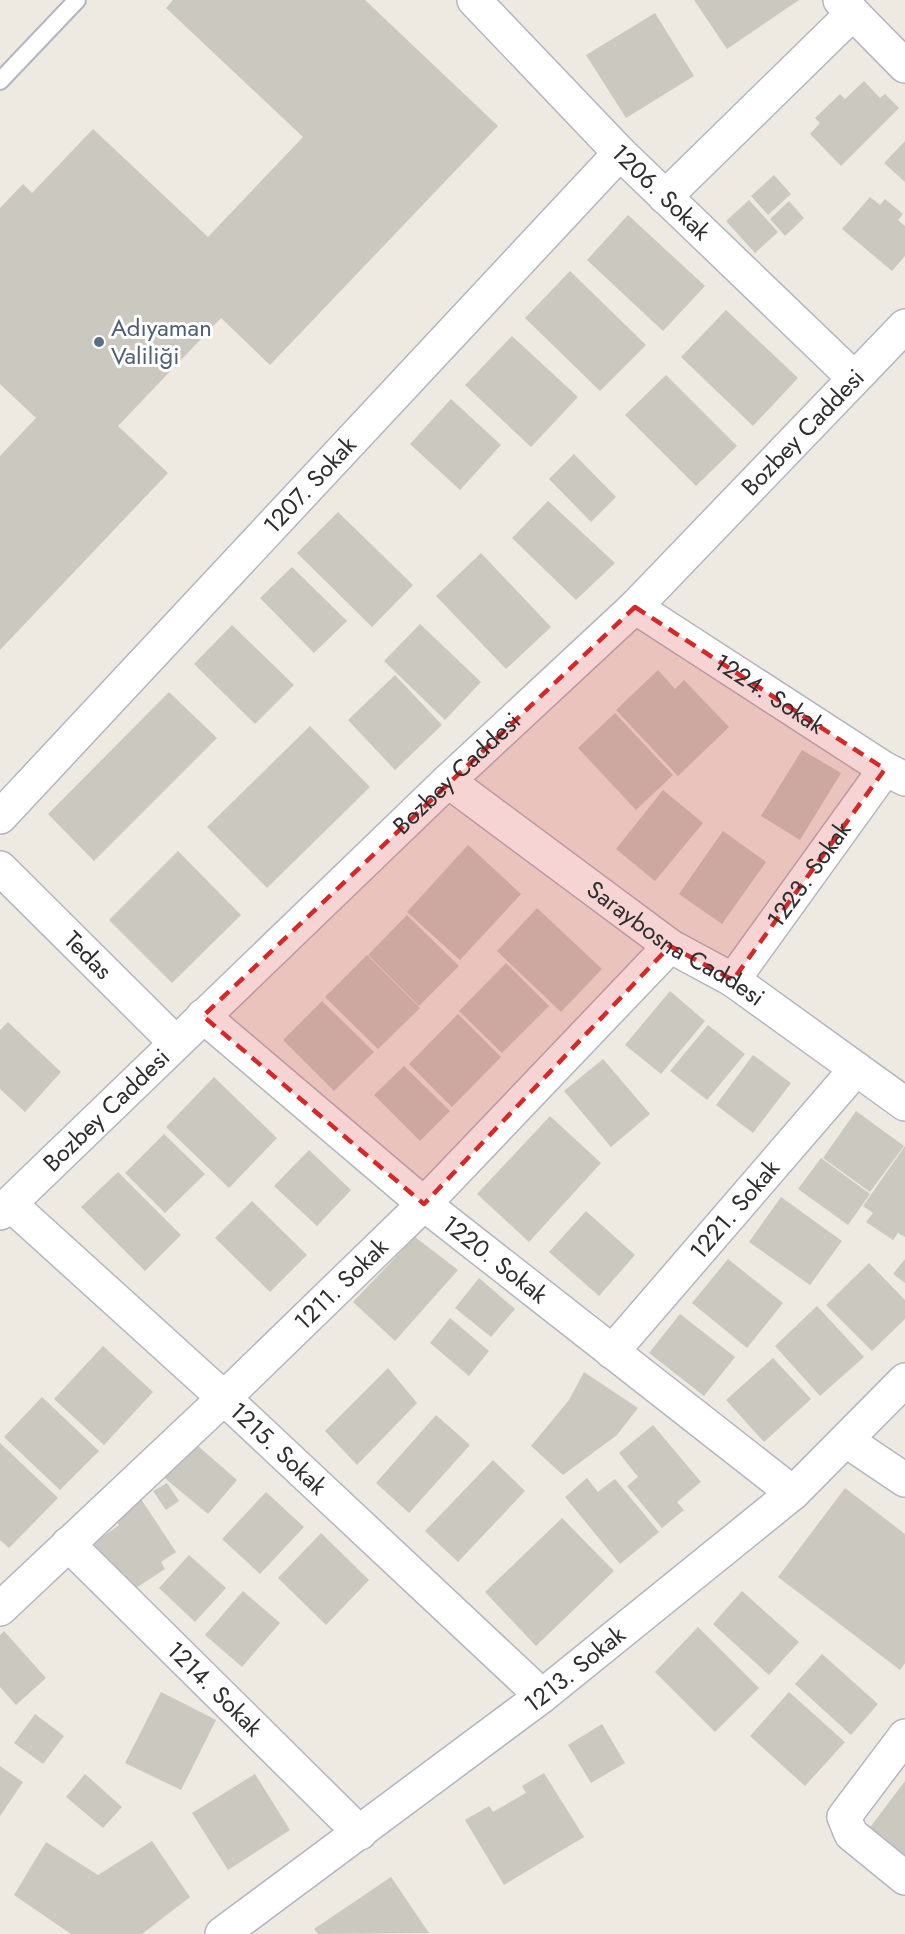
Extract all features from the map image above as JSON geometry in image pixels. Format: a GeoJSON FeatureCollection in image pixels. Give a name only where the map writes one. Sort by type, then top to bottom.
{"type":"FeatureCollection","features":[{"type":"Feature","properties":{"kind":"street","name":"1206. Sokak"},"geometry":{"type":"LineString","coordinates":[[474,0],[620,153],[854,378]]}},
{"type":"Feature","properties":{"kind":"street"},"geometry":{"type":"LineString","coordinates":[[665,197],[846,7],[905,66]]}},
{"type":"Feature","properties":{"kind":"street","name":"1207. Sokak"},"geometry":{"type":"LineString","coordinates":[[0,817],[620,153]]}},
{"type":"Feature","properties":{"kind":"street","name":"Bozbey Caddesi"},"geometry":{"type":"LineString","coordinates":[[5,1208],[448,781],[635,607],[854,378],[902,333]]}},
{"type":"Feature","properties":{"kind":"street","name":"1224. Sokak"},"geometry":{"type":"LineString","coordinates":[[635,607],[895,774]]}},
{"type":"Feature","properties":{"kind":"street","name":"1223. Sokak"},"geometry":{"type":"LineString","coordinates":[[733,980],[895,774]]}},
{"type":"Feature","properties":{"kind":"street","name":"Saraybosna Caddesi"},"geometry":{"type":"LineString","coordinates":[[448,781],[670,946],[733,980],[905,1104]]}},
{"type":"Feature","properties":{"kind":"street","name":"Tedas"},"geometry":{"type":"LineString","coordinates":[[0,868],[176,1043]]}},
{"type":"Feature","properties":{"kind":"street","name":"1211. Sokak"},"geometry":{"type":"LineString","coordinates":[[0,1609],[224,1398],[424,1204],[670,946]]}},
{"type":"Feature","properties":{"kind":"street","name":"1220. Sokak"},"geometry":{"type":"LineString","coordinates":[[203,1016],[424,1204],[794,1493]]}},
{"type":"Feature","properties":{"kind":"street","name":"1221. Sokak"},"geometry":{"type":"LineString","coordinates":[[612,1352],[856,1069]]}},
{"type":"Feature","properties":{"kind":"street","name":"1215. Sokak"},"geometry":{"type":"LineString","coordinates":[[5,1208],[224,1398],[542,1696]]}},
{"type":"Feature","properties":{"kind":"street","name":"1213. Sokak"},"geometry":{"type":"LineString","coordinates":[[222,1934],[542,1696],[794,1493],[905,1380]]}},
{"type":"Feature","properties":{"kind":"street"},"geometry":{"type":"LineString","coordinates":[[847,1441],[905,1480]]}},
{"type":"Feature","properties":{"kind":"street","name":"1214. Sokak"},"geometry":{"type":"LineString","coordinates":[[68,1544],[360,1833]]}},
{"type":"Feature","properties":{"kind":"street"},"geometry":{"type":"LineString","coordinates":[[905,1736],[844,1817],[850,1834],[905,1878]]}},
{"type":"Feature","properties":{"kind":"lane"},"geometry":{"type":"LineString","coordinates":[[0,81],[77,0]]}},
{"type":"Feature","properties":{"kind":"highlighted area"},"geometry":{"type":"Polygon","coordinates":[[[635,607],[885,769],[733,980],[670,946],[424,1204],[203,1016],[635,607]]]}},
{"type":"Feature","properties":{"kind":"building","name":"Adıyaman Valiliği"},"geometry":{"type":"Polygon","coordinates":[[[173,0],[365,0],[498,126],[270,365],[221,318],[118,426],[168,473],[0,650],[0,456],[36,418],[0,384],[0,208],[23,184],[32,193],[93,129],[208,237],[303,137],[166,8],[173,0]]]}},
{"type":"Feature","properties":{"kind":"building"},"geometry":{"type":"Polygon","coordinates":[[[694,0],[799,0],[727,49],[694,0]]]}},
{"type":"Feature","properties":{"kind":"building"},"geometry":{"type":"Polygon","coordinates":[[[655,13],[694,76],[626,118],[586,55],[655,13]]]}},
{"type":"Feature","properties":{"kind":"building"},"geometry":{"type":"Polygon","coordinates":[[[864,81],[880,98],[885,94],[899,108],[841,166],[810,134],[820,123],[815,118],[840,94],[845,99],[864,81]]]}},
{"type":"Feature","properties":{"kind":"building"},"geometry":{"type":"Polygon","coordinates":[[[905,141],[905,182],[884,163],[905,141]]]}},
{"type":"Feature","properties":{"kind":"building"},"geometry":{"type":"Polygon","coordinates":[[[774,175],[791,194],[768,215],[751,196],[774,175]]]}},
{"type":"Feature","properties":{"kind":"building"},"geometry":{"type":"Polygon","coordinates":[[[870,197],[880,205],[885,199],[903,214],[898,220],[905,226],[905,256],[892,271],[842,229],[870,197]]]}},
{"type":"Feature","properties":{"kind":"building"},"geometry":{"type":"Polygon","coordinates":[[[749,200],[778,232],[755,253],[726,221],[749,200]]]}},
{"type":"Feature","properties":{"kind":"building"},"geometry":{"type":"Polygon","coordinates":[[[789,201],[804,218],[785,236],[770,219],[789,201]]]}},
{"type":"Feature","properties":{"kind":"building"},"geometry":{"type":"Polygon","coordinates":[[[628,215],[705,286],[663,331],[587,260],[628,215]]]}},
{"type":"Feature","properties":{"kind":"building"},"geometry":{"type":"Polygon","coordinates":[[[570,271],[646,345],[600,391],[525,318],[570,271]]]}},
{"type":"Feature","properties":{"kind":"building"},"geometry":{"type":"Polygon","coordinates":[[[726,310],[798,378],[753,426],[681,357],[726,310]]]}},
{"type":"Feature","properties":{"kind":"building"},"geometry":{"type":"Polygon","coordinates":[[[512,336],[578,397],[531,447],[465,385],[512,336]]]}},
{"type":"Feature","properties":{"kind":"building"},"geometry":{"type":"Polygon","coordinates":[[[666,375],[737,446],[696,486],[625,415],[666,375]]]}},
{"type":"Feature","properties":{"kind":"building"},"geometry":{"type":"Polygon","coordinates":[[[451,399],[501,445],[460,490],[410,444],[451,399]]]}},
{"type":"Feature","properties":{"kind":"building"},"geometry":{"type":"Polygon","coordinates":[[[574,454],[616,497],[591,522],[549,479],[574,454]]]}},
{"type":"Feature","properties":{"kind":"building"},"geometry":{"type":"Polygon","coordinates":[[[548,501],[615,563],[576,600],[512,538],[548,501]]]}},
{"type":"Feature","properties":{"kind":"building"},"geometry":{"type":"Polygon","coordinates":[[[338,512],[413,585],[372,627],[297,553],[338,512]]]}},
{"type":"Feature","properties":{"kind":"building"},"geometry":{"type":"Polygon","coordinates":[[[481,553],[551,627],[506,669],[436,596],[481,553]]]}},
{"type":"Feature","properties":{"kind":"building"},"geometry":{"type":"Polygon","coordinates":[[[292,567],[347,621],[314,653],[260,598],[292,567]]]}},
{"type":"Feature","properties":{"kind":"building"},"geometry":{"type":"Polygon","coordinates":[[[420,624],[481,682],[445,720],[384,661],[420,624]]]}},
{"type":"Feature","properties":{"kind":"building"},"geometry":{"type":"Polygon","coordinates":[[[232,625],[294,685],[255,724],[194,664],[232,625]]]}},
{"type":"Feature","properties":{"kind":"building"},"geometry":{"type":"Polygon","coordinates":[[[658,670],[675,689],[684,680],[729,727],[678,776],[616,710],[658,670]]]}},
{"type":"Feature","properties":{"kind":"building"},"geometry":{"type":"Polygon","coordinates":[[[395,675],[442,725],[395,770],[348,720],[395,675]]]}},
{"type":"Feature","properties":{"kind":"building"},"geometry":{"type":"Polygon","coordinates":[[[169,692],[217,738],[94,861],[48,814],[169,692]]]}},
{"type":"Feature","properties":{"kind":"building"},"geometry":{"type":"Polygon","coordinates":[[[615,713],[673,775],[636,810],[578,748],[615,713]]]}},
{"type":"Feature","properties":{"kind":"building"},"geometry":{"type":"Polygon","coordinates":[[[310,726],[370,787],[267,888],[207,827],[310,726]]]}},
{"type":"Feature","properties":{"kind":"building"},"geometry":{"type":"Polygon","coordinates":[[[802,750],[841,773],[800,840],[761,816],[802,750]]]}},
{"type":"Feature","properties":{"kind":"building"},"geometry":{"type":"Polygon","coordinates":[[[663,790],[703,823],[655,881],[616,849],[663,790]]]}},
{"type":"Feature","properties":{"kind":"building"},"geometry":{"type":"Polygon","coordinates":[[[723,831],[766,862],[722,924],[679,894],[723,831]]]}},
{"type":"Feature","properties":{"kind":"building"},"geometry":{"type":"Polygon","coordinates":[[[468,845],[521,894],[460,960],[407,912],[468,845]]]}},
{"type":"Feature","properties":{"kind":"building"},"geometry":{"type":"Polygon","coordinates":[[[178,851],[241,915],[172,983],[109,920],[178,851]]]}},
{"type":"Feature","properties":{"kind":"building"},"geometry":{"type":"Polygon","coordinates":[[[537,908],[602,969],[561,1012],[497,951],[537,908]]]}},
{"type":"Feature","properties":{"kind":"building"},"geometry":{"type":"Polygon","coordinates":[[[407,915],[459,966],[419,1006],[368,955],[407,915]]]}},
{"type":"Feature","properties":{"kind":"building"},"geometry":{"type":"Polygon","coordinates":[[[367,955],[420,1008],[378,1049],[325,997],[367,955]]]}},
{"type":"Feature","properties":{"kind":"building"},"geometry":{"type":"Polygon","coordinates":[[[506,963],[549,1006],[502,1053],[459,1011],[506,963]]]}},
{"type":"Feature","properties":{"kind":"building"},"geometry":{"type":"Polygon","coordinates":[[[670,991],[705,1021],[661,1074],[625,1045],[670,991]]]}},
{"type":"Feature","properties":{"kind":"building"},"geometry":{"type":"Polygon","coordinates":[[[322,1001],[374,1052],[334,1091],[283,1040],[322,1001]]]}},
{"type":"Feature","properties":{"kind":"building"},"geometry":{"type":"Polygon","coordinates":[[[458,1014],[501,1057],[452,1107],[409,1064],[458,1014]]]}},
{"type":"Feature","properties":{"kind":"building"},"geometry":{"type":"Polygon","coordinates":[[[8,1022],[61,1072],[25,1112],[0,1089],[0,1030],[8,1022]]]}},
{"type":"Feature","properties":{"kind":"building"},"geometry":{"type":"Polygon","coordinates":[[[708,1025],[745,1054],[707,1100],[670,1071],[708,1025]]]}},
{"type":"Feature","properties":{"kind":"building"},"geometry":{"type":"Polygon","coordinates":[[[753,1055],[791,1083],[753,1133],[716,1105],[753,1055]]]}},
{"type":"Feature","properties":{"kind":"building"},"geometry":{"type":"Polygon","coordinates":[[[603,1059],[650,1114],[611,1147],[564,1091],[603,1059]]]}},
{"type":"Feature","properties":{"kind":"building"},"geometry":{"type":"Polygon","coordinates":[[[404,1066],[450,1111],[420,1141],[374,1095],[404,1066]]]}},
{"type":"Feature","properties":{"kind":"building"},"geometry":{"type":"Polygon","coordinates":[[[214,1077],[277,1138],[229,1188],[166,1127],[214,1077]]]}},
{"type":"Feature","properties":{"kind":"building"},"geometry":{"type":"Polygon","coordinates":[[[856,1111],[904,1146],[870,1192],[823,1158],[856,1111]]]}},
{"type":"Feature","properties":{"kind":"building"},"geometry":{"type":"Polygon","coordinates":[[[550,1116],[601,1163],[529,1242],[477,1194],[550,1116]]]}},
{"type":"Feature","properties":{"kind":"building"},"geometry":{"type":"Polygon","coordinates":[[[164,1134],[205,1174],[165,1213],[125,1173],[164,1134]]]}},
{"type":"Feature","properties":{"kind":"building"},"geometry":{"type":"Polygon","coordinates":[[[905,1146],[905,1237],[898,1233],[893,1240],[866,1222],[873,1213],[863,1206],[905,1146]]]}},
{"type":"Feature","properties":{"kind":"building"},"geometry":{"type":"Polygon","coordinates":[[[309,1150],[351,1190],[317,1226],[274,1186],[309,1150]]]}},
{"type":"Feature","properties":{"kind":"building"},"geometry":{"type":"Polygon","coordinates":[[[821,1158],[870,1194],[848,1225],[798,1189],[821,1158]]]}},
{"type":"Feature","properties":{"kind":"building"},"geometry":{"type":"Polygon","coordinates":[[[118,1172],[181,1235],[145,1271],[81,1207],[118,1172]]]}},
{"type":"Feature","properties":{"kind":"building"},"geometry":{"type":"Polygon","coordinates":[[[781,1197],[842,1241],[810,1285],[749,1242],[781,1197]]]}},
{"type":"Feature","properties":{"kind":"building"},"geometry":{"type":"Polygon","coordinates":[[[252,1201],[307,1255],[270,1292],[215,1238],[252,1201]]]}},
{"type":"Feature","properties":{"kind":"building"},"geometry":{"type":"Polygon","coordinates":[[[586,1211],[635,1255],[599,1296],[549,1252],[586,1211]]]}},
{"type":"Feature","properties":{"kind":"building"},"geometry":{"type":"Polygon","coordinates":[[[415,1237],[458,1270],[395,1341],[353,1302],[415,1237]]]}},
{"type":"Feature","properties":{"kind":"building"},"geometry":{"type":"Polygon","coordinates":[[[728,1259],[783,1303],[747,1348],[692,1303],[728,1259]]]}},
{"type":"Feature","properties":{"kind":"building"},"geometry":{"type":"Polygon","coordinates":[[[905,1259],[905,1283],[893,1274],[905,1259]]]}},
{"type":"Feature","properties":{"kind":"building"},"geometry":{"type":"Polygon","coordinates":[[[869,1263],[905,1300],[905,1319],[872,1351],[826,1305],[869,1263]]]}},
{"type":"Feature","properties":{"kind":"building"},"geometry":{"type":"Polygon","coordinates":[[[479,1278],[515,1309],[491,1337],[455,1308],[479,1278]]]}},
{"type":"Feature","properties":{"kind":"building"},"geometry":{"type":"Polygon","coordinates":[[[817,1306],[864,1357],[820,1396],[775,1346],[817,1306]]]}},
{"type":"Feature","properties":{"kind":"building"},"geometry":{"type":"Polygon","coordinates":[[[680,1314],[735,1357],[704,1396],[649,1353],[680,1314]]]}},
{"type":"Feature","properties":{"kind":"building"},"geometry":{"type":"Polygon","coordinates":[[[450,1318],[489,1351],[469,1376],[430,1343],[450,1318]]]}},
{"type":"Feature","properties":{"kind":"building"},"geometry":{"type":"Polygon","coordinates":[[[103,1346],[153,1392],[104,1445],[54,1399],[103,1346]]]}},
{"type":"Feature","properties":{"kind":"building"},"geometry":{"type":"Polygon","coordinates":[[[773,1358],[811,1399],[764,1442],[726,1400],[773,1358]]]}},
{"type":"Feature","properties":{"kind":"building"},"geometry":{"type":"Polygon","coordinates":[[[388,1368],[417,1403],[357,1465],[325,1431],[388,1368]]]}},
{"type":"Feature","properties":{"kind":"building"},"geometry":{"type":"Polygon","coordinates":[[[584,1372],[638,1408],[617,1435],[563,1475],[531,1446],[569,1400],[584,1372]]]}},
{"type":"Feature","properties":{"kind":"building"},"geometry":{"type":"Polygon","coordinates":[[[42,1397],[99,1451],[60,1490],[4,1437],[42,1397]]]}},
{"type":"Feature","properties":{"kind":"building"},"geometry":{"type":"Polygon","coordinates":[[[436,1415],[470,1445],[409,1513],[376,1483],[436,1415]]]}},
{"type":"Feature","properties":{"kind":"building"},"geometry":{"type":"Polygon","coordinates":[[[653,1425],[701,1482],[677,1502],[684,1510],[662,1528],[627,1486],[638,1477],[619,1453],[653,1425]]]}},
{"type":"Feature","properties":{"kind":"building"},"geometry":{"type":"Polygon","coordinates":[[[191,1440],[237,1480],[208,1514],[161,1475],[191,1440]]]}},
{"type":"Feature","properties":{"kind":"building"},"geometry":{"type":"Polygon","coordinates":[[[0,1443],[58,1498],[9,1548],[0,1540],[0,1443]]]}},
{"type":"Feature","properties":{"kind":"building"},"geometry":{"type":"Polygon","coordinates":[[[493,1460],[525,1491],[458,1562],[425,1531],[493,1460]]]}},
{"type":"Feature","properties":{"kind":"building"},"geometry":{"type":"Polygon","coordinates":[[[587,1478],[598,1492],[615,1479],[659,1532],[620,1564],[565,1497],[587,1478]]]}},
{"type":"Feature","properties":{"kind":"building"},"geometry":{"type":"Polygon","coordinates":[[[167,1483],[179,1501],[166,1510],[153,1491],[167,1483]]]}},
{"type":"Feature","properties":{"kind":"building"},"geometry":{"type":"Polygon","coordinates":[[[845,1488],[905,1534],[905,1663],[900,1670],[778,1577],[845,1488]]]}},
{"type":"Feature","properties":{"kind":"building"},"geometry":{"type":"Polygon","coordinates":[[[266,1492],[304,1527],[260,1574],[222,1539],[266,1492]]]}},
{"type":"Feature","properties":{"kind":"building"},"geometry":{"type":"Polygon","coordinates":[[[139,1496],[176,1552],[161,1562],[165,1569],[133,1590],[124,1573],[113,1579],[94,1543],[119,1525],[113,1516],[139,1496]]]}},
{"type":"Feature","properties":{"kind":"building"},"geometry":{"type":"Polygon","coordinates":[[[562,1518],[614,1571],[536,1646],[485,1592],[562,1518]]]}},
{"type":"Feature","properties":{"kind":"building"},"geometry":{"type":"Polygon","coordinates":[[[321,1533],[369,1580],[326,1625],[278,1578],[321,1533]]]}},
{"type":"Feature","properties":{"kind":"building"},"geometry":{"type":"Polygon","coordinates":[[[189,1555],[226,1588],[195,1622],[159,1588],[189,1555]]]}},
{"type":"Feature","properties":{"kind":"building"},"geometry":{"type":"Polygon","coordinates":[[[243,1591],[280,1623],[242,1667],[205,1635],[243,1591]]]}},
{"type":"Feature","properties":{"kind":"building"},"geometry":{"type":"Polygon","coordinates":[[[742,1591],[799,1642],[769,1675],[713,1624],[742,1591]]]}},
{"type":"Feature","properties":{"kind":"building"},"geometry":{"type":"Polygon","coordinates":[[[698,1627],[759,1688],[715,1732],[655,1672],[698,1627]]]}},
{"type":"Feature","properties":{"kind":"building"},"geometry":{"type":"Polygon","coordinates":[[[4,1631],[46,1678],[16,1705],[0,1687],[0,1635],[4,1631]]]}},
{"type":"Feature","properties":{"kind":"building"},"geometry":{"type":"Polygon","coordinates":[[[822,1654],[878,1704],[851,1735],[795,1684],[822,1654]]]}},
{"type":"Feature","properties":{"kind":"building"},"geometry":{"type":"Polygon","coordinates":[[[161,1692],[216,1720],[181,1790],[125,1763],[161,1692]]]}},
{"type":"Feature","properties":{"kind":"building"},"geometry":{"type":"Polygon","coordinates":[[[789,1692],[845,1742],[805,1786],[750,1736],[789,1692]]]}},
{"type":"Feature","properties":{"kind":"building"},"geometry":{"type":"Polygon","coordinates":[[[35,1714],[64,1736],[43,1764],[14,1743],[35,1714]]]}},
{"type":"Feature","properties":{"kind":"building"},"geometry":{"type":"Polygon","coordinates":[[[602,1724],[625,1763],[591,1783],[568,1745],[602,1724]]]}},
{"type":"Feature","properties":{"kind":"building"},"geometry":{"type":"Polygon","coordinates":[[[0,1766],[23,1782],[0,1816],[0,1766]]]}},
{"type":"Feature","properties":{"kind":"building"},"geometry":{"type":"Polygon","coordinates":[[[544,1773],[584,1837],[504,1885],[465,1820],[489,1806],[493,1812],[526,1793],[522,1786],[544,1773]]]}},
{"type":"Feature","properties":{"kind":"building"},"geometry":{"type":"Polygon","coordinates":[[[85,1774],[122,1807],[103,1828],[66,1797],[85,1774]]]}},
{"type":"Feature","properties":{"kind":"building"},"geometry":{"type":"Polygon","coordinates":[[[255,1774],[290,1830],[228,1870],[192,1813],[255,1774]]]}},
{"type":"Feature","properties":{"kind":"building"},"geometry":{"type":"Polygon","coordinates":[[[905,1781],[905,1864],[865,1834],[905,1781]]]}},
{"type":"Feature","properties":{"kind":"building"},"geometry":{"type":"Polygon","coordinates":[[[152,1841],[190,1897],[142,1934],[71,1934],[14,1895],[46,1842],[98,1875],[152,1841]]]}},
{"type":"Feature","properties":{"kind":"building"},"geometry":{"type":"Polygon","coordinates":[[[391,1877],[429,1933],[318,1934],[314,1929],[391,1877]]]}},
{"type":"Feature","properties":{"kind":"place","name":"Adıyaman Valiliği"},"geometry":{"type":"Point","coordinates":[99,342]}}]}
